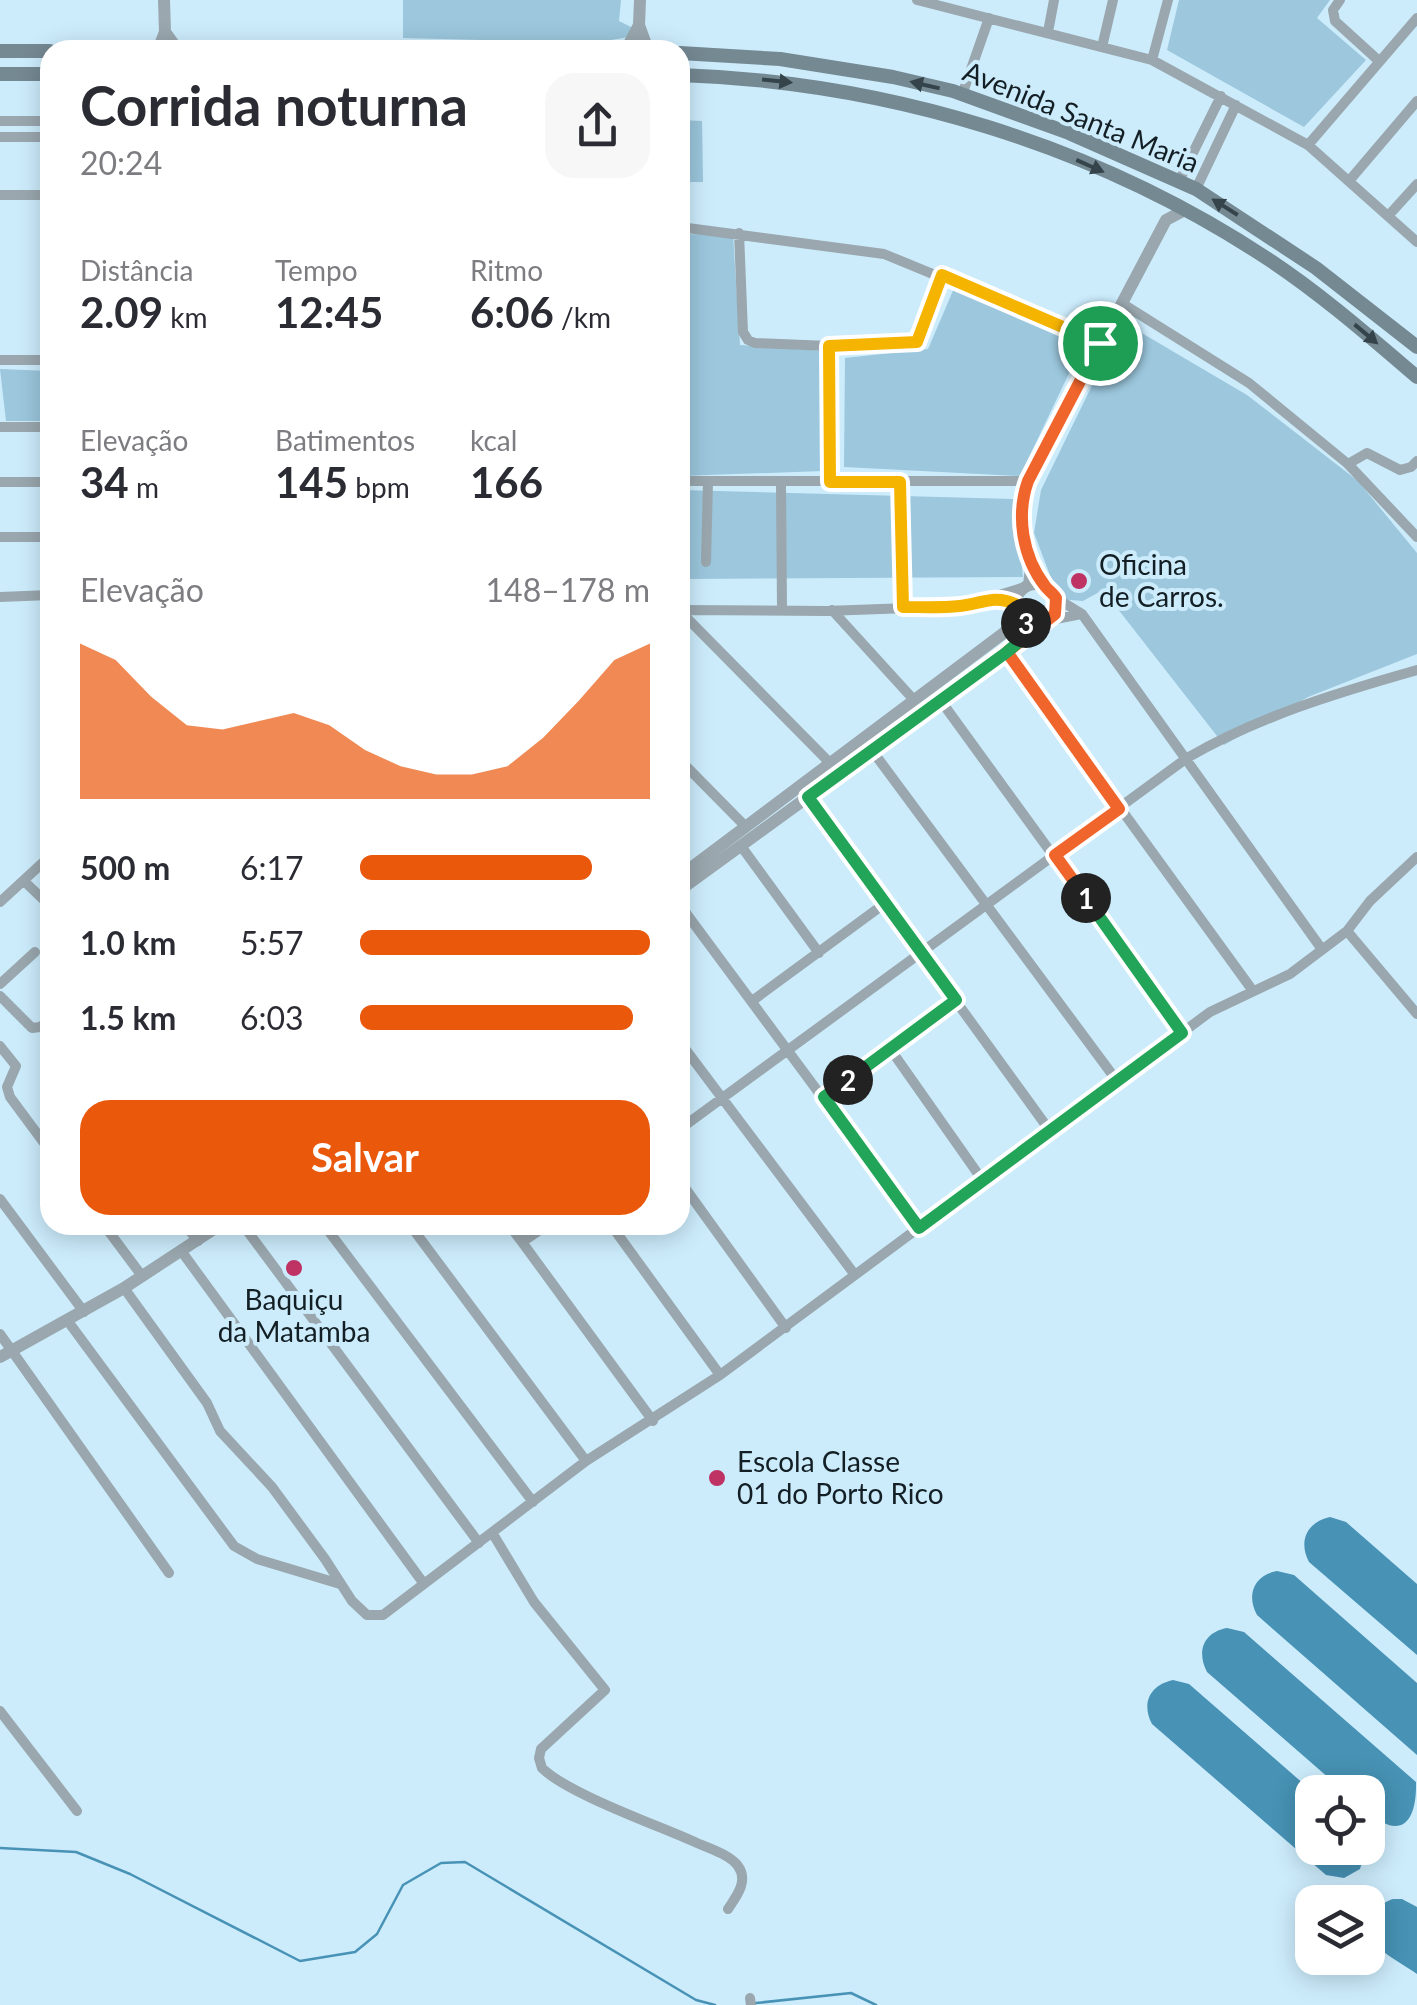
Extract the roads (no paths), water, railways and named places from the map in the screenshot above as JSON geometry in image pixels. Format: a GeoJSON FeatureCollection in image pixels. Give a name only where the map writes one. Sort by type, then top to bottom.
{"type":"FeatureCollection","features":[{"type":"Feature","properties":{"kind":"main road"},"geometry":{"type":"LineString","coordinates":[[0,51],[40,51]]}},
{"type":"Feature","properties":{"kind":"main road","name":"Avenida Santa Maria"},"geometry":{"type":"LineString","coordinates":[[690,54],[780,59],[893,78],[962,95],[1047,125],[1196,189],[1277,240],[1417,347]]}},
{"type":"Feature","properties":{"kind":"main road"},"geometry":{"type":"LineString","coordinates":[[0,74],[40,74]]}},
{"type":"Feature","properties":{"kind":"main road","name":"Avenida Santa Maria"},"geometry":{"type":"LineString","coordinates":[[690,75],[773,80],[873,96],[1038,144],[1161,199],[1265,257],[1343,314],[1417,377]]}},
{"type":"Feature","properties":{"kind":"main road"},"geometry":{"type":"LineString","coordinates":[[1038,144],[1047,125]]}},
{"type":"Feature","properties":{"kind":"main road"},"geometry":{"type":"LineString","coordinates":[[1057,152],[1068,134]]}},
{"type":"Feature","properties":{"kind":"main road"},"geometry":{"type":"LineString","coordinates":[[1265,257],[1277,240]]}},
{"type":"Feature","properties":{"kind":"main road"},"geometry":{"type":"LineString","coordinates":[[1283,270],[1293,261],[1338,284]]}},
{"type":"Feature","properties":{"kind":"street"},"geometry":{"type":"LineString","coordinates":[[161,40],[164,0]]}},
{"type":"Feature","properties":{"kind":"street"},"geometry":{"type":"LineString","coordinates":[[640,0],[639,25],[644,40]]}},
{"type":"Feature","properties":{"kind":"street"},"geometry":{"type":"LineString","coordinates":[[916,0],[1152,60],[1308,145],[1417,242]]}},
{"type":"Feature","properties":{"kind":"street"},"geometry":{"type":"LineString","coordinates":[[1048,32],[1054,0]]}},
{"type":"Feature","properties":{"kind":"street"},"geometry":{"type":"LineString","coordinates":[[1102,47],[1114,0]]}},
{"type":"Feature","properties":{"kind":"street"},"geometry":{"type":"LineString","coordinates":[[1152,60],[1168,0]]}},
{"type":"Feature","properties":{"kind":"street"},"geometry":{"type":"LineString","coordinates":[[1340,0],[1333,10],[1335,22],[1380,61]]}},
{"type":"Feature","properties":{"kind":"street"},"geometry":{"type":"LineString","coordinates":[[962,95],[990,18]]}},
{"type":"Feature","properties":{"kind":"street"},"geometry":{"type":"LineString","coordinates":[[1308,145],[1417,18]]}},
{"type":"Feature","properties":{"kind":"street"},"geometry":{"type":"LineString","coordinates":[[631,40],[639,25]]}},
{"type":"Feature","properties":{"kind":"street"},"geometry":{"type":"LineString","coordinates":[[164,32],[170,40]]}},
{"type":"Feature","properties":{"kind":"street"},"geometry":{"type":"LineString","coordinates":[[1179,180],[1222,96]]}},
{"type":"Feature","properties":{"kind":"street"},"geometry":{"type":"LineString","coordinates":[[1349,180],[1417,102]]}},
{"type":"Feature","properties":{"kind":"street"},"geometry":{"type":"LineString","coordinates":[[1196,189],[1236,105]]}},
{"type":"Feature","properties":{"kind":"street"},"geometry":{"type":"LineString","coordinates":[[0,121],[40,121]]}},
{"type":"Feature","properties":{"kind":"street"},"geometry":{"type":"LineString","coordinates":[[0,138],[40,137]]}},
{"type":"Feature","properties":{"kind":"street"},"geometry":{"type":"LineString","coordinates":[[1388,216],[1417,184]]}},
{"type":"Feature","properties":{"kind":"street"},"geometry":{"type":"LineString","coordinates":[[0,195],[40,195]]}},
{"type":"Feature","properties":{"kind":"street"},"geometry":{"type":"LineString","coordinates":[[1161,199],[1166,220]]}},
{"type":"Feature","properties":{"kind":"street"},"geometry":{"type":"LineString","coordinates":[[1015,604],[1032,577],[1022,504],[1028,481],[1166,220],[1183,211]]}},
{"type":"Feature","properties":{"kind":"street"},"geometry":{"type":"LineString","coordinates":[[690,227],[884,254],[1100,343]]}},
{"type":"Feature","properties":{"kind":"street"},"geometry":{"type":"LineString","coordinates":[[739,233],[744,332],[755,343],[829,346],[917,342],[942,275]]}},
{"type":"Feature","properties":{"kind":"street"},"geometry":{"type":"LineString","coordinates":[[1123,304],[1249,384],[1348,464],[1417,537]]}},
{"type":"Feature","properties":{"kind":"street"},"geometry":{"type":"LineString","coordinates":[[829,346],[830,482]]}},
{"type":"Feature","properties":{"kind":"street"},"geometry":{"type":"LineString","coordinates":[[0,360],[40,360]]}},
{"type":"Feature","properties":{"kind":"street"},"geometry":{"type":"LineString","coordinates":[[0,428],[40,428]]}},
{"type":"Feature","properties":{"kind":"street"},"geometry":{"type":"LineString","coordinates":[[1348,464],[1366,453],[1400,470],[1417,461]]}},
{"type":"Feature","properties":{"kind":"street"},"geometry":{"type":"LineString","coordinates":[[690,480],[1028,481]]}},
{"type":"Feature","properties":{"kind":"street"},"geometry":{"type":"LineString","coordinates":[[706,562],[708,481]]}},
{"type":"Feature","properties":{"kind":"street"},"geometry":{"type":"LineString","coordinates":[[0,482],[40,482]]}},
{"type":"Feature","properties":{"kind":"street"},"geometry":{"type":"LineString","coordinates":[[781,482],[782,610]]}},
{"type":"Feature","properties":{"kind":"street"},"geometry":{"type":"LineString","coordinates":[[900,482],[903,607]]}},
{"type":"Feature","properties":{"kind":"street"},"geometry":{"type":"LineString","coordinates":[[0,537],[40,537]]}},
{"type":"Feature","properties":{"kind":"street"},"geometry":{"type":"LineString","coordinates":[[1026,548],[1045,586],[1082,614],[1321,948]]}},
{"type":"Feature","properties":{"kind":"street"},"geometry":{"type":"LineString","coordinates":[[690,611],[963,606],[1027,586],[1045,586]]}},
{"type":"Feature","properties":{"kind":"street"},"geometry":{"type":"LineString","coordinates":[[0,597],[40,596]]}},
{"type":"Feature","properties":{"kind":"street"},"geometry":{"type":"LineString","coordinates":[[992,598],[1015,604]]}},
{"type":"Feature","properties":{"kind":"street"},"geometry":{"type":"LineString","coordinates":[[690,883],[1007,652],[1044,623],[1056,606],[1056,598]]}},
{"type":"Feature","properties":{"kind":"street"},"geometry":{"type":"LineString","coordinates":[[1015,604],[1021,620]]}},
{"type":"Feature","properties":{"kind":"street"},"geometry":{"type":"LineString","coordinates":[[832,610],[914,700]]}},
{"type":"Feature","properties":{"kind":"street"},"geometry":{"type":"LineString","coordinates":[[690,869],[1021,620],[1044,623],[1082,614]]}},
{"type":"Feature","properties":{"kind":"street"},"geometry":{"type":"LineString","coordinates":[[690,621],[830,763]]}},
{"type":"Feature","properties":{"kind":"street"},"geometry":{"type":"LineString","coordinates":[[1007,652],[1253,990]]}},
{"type":"Feature","properties":{"kind":"street"},"geometry":{"type":"LineString","coordinates":[[690,1122],[1186,758],[1248,724],[1311,700],[1417,670]]}},
{"type":"Feature","properties":{"kind":"street"},"geometry":{"type":"LineString","coordinates":[[941,701],[1182,1033]]}},
{"type":"Feature","properties":{"kind":"street"},"geometry":{"type":"LineString","coordinates":[[871,750],[1116,1082]]}},
{"type":"Feature","properties":{"kind":"street"},"geometry":{"type":"LineString","coordinates":[[690,770],[746,827]]}},
{"type":"Feature","properties":{"kind":"street"},"geometry":{"type":"LineString","coordinates":[[808,797],[1050,1132]]}},
{"type":"Feature","properties":{"kind":"street"},"geometry":{"type":"LineString","coordinates":[[741,846],[819,953]]}},
{"type":"Feature","properties":{"kind":"street"},"geometry":{"type":"LineString","coordinates":[[124,1288],[198,1390],[227,1441],[272,1487],[360,1609],[375,1616],[391,1612],[586,1461],[720,1376],[1182,1033],[1224,1004],[1290,974],[1346,931],[1370,900],[1417,857]]}},
{"type":"Feature","properties":{"kind":"street"},"geometry":{"type":"LineString","coordinates":[[0,902],[40,866]]}},
{"type":"Feature","properties":{"kind":"street"},"geometry":{"type":"LineString","coordinates":[[24,881],[40,896]]}},
{"type":"Feature","properties":{"kind":"street"},"geometry":{"type":"LineString","coordinates":[[752,1001],[884,904]]}},
{"type":"Feature","properties":{"kind":"street"},"geometry":{"type":"LineString","coordinates":[[690,917],[919,1228]]}},
{"type":"Feature","properties":{"kind":"street"},"geometry":{"type":"LineString","coordinates":[[1346,931],[1417,1014]]}},
{"type":"Feature","properties":{"kind":"street"},"geometry":{"type":"LineString","coordinates":[[0,984],[36,952]]}},
{"type":"Feature","properties":{"kind":"street"},"geometry":{"type":"LineString","coordinates":[[0,996],[32,1028],[40,1028]]}},
{"type":"Feature","properties":{"kind":"street"},"geometry":{"type":"LineString","coordinates":[[824,1097],[956,1000]]}},
{"type":"Feature","properties":{"kind":"street"},"geometry":{"type":"LineString","coordinates":[[0,1046],[16,1066],[7,1087],[10,1098],[40,1138]]}},
{"type":"Feature","properties":{"kind":"street"},"geometry":{"type":"LineString","coordinates":[[890,1050],[983,1181]]}},
{"type":"Feature","properties":{"kind":"street"},"geometry":{"type":"LineString","coordinates":[[690,1056],[855,1276]]}},
{"type":"Feature","properties":{"kind":"street"},"geometry":{"type":"LineString","coordinates":[[690,1195],[786,1328]]}},
{"type":"Feature","properties":{"kind":"street"},"geometry":{"type":"LineString","coordinates":[[0,1198],[84,1312]]}},
{"type":"Feature","properties":{"kind":"street"},"geometry":{"type":"LineString","coordinates":[[111,1235],[142,1276]]}},
{"type":"Feature","properties":{"kind":"street"},"geometry":{"type":"LineString","coordinates":[[194,1235],[198,1241]]}},
{"type":"Feature","properties":{"kind":"street"},"geometry":{"type":"LineString","coordinates":[[6,1353],[84,1312],[206,1235]]}},
{"type":"Feature","properties":{"kind":"street"},"geometry":{"type":"LineString","coordinates":[[250,1235],[479,1543]]}},
{"type":"Feature","properties":{"kind":"street"},"geometry":{"type":"LineString","coordinates":[[332,1235],[534,1502]]}},
{"type":"Feature","properties":{"kind":"street"},"geometry":{"type":"LineString","coordinates":[[417,1235],[586,1461]]}},
{"type":"Feature","properties":{"kind":"street"},"geometry":{"type":"LineString","coordinates":[[517,1235],[653,1421]]}},
{"type":"Feature","properties":{"kind":"street"},"geometry":{"type":"LineString","coordinates":[[522,1242],[532,1235]]}},
{"type":"Feature","properties":{"kind":"street"},"geometry":{"type":"LineString","coordinates":[[619,1235],[720,1376]]}},
{"type":"Feature","properties":{"kind":"street"},"geometry":{"type":"LineString","coordinates":[[182,1252],[424,1584]]}},
{"type":"Feature","properties":{"kind":"street"},"geometry":{"type":"LineString","coordinates":[[67,1320],[234,1546],[257,1559],[340,1584]]}},
{"type":"Feature","properties":{"kind":"street"},"geometry":{"type":"LineString","coordinates":[[0,1334],[6,1353],[169,1573]]}},
{"type":"Feature","properties":{"kind":"street"},"geometry":{"type":"LineString","coordinates":[[493,1534],[534,1602],[606,1690],[541,1749],[542,1768],[579,1791],[703,1845],[736,1864],[740,1889],[728,1909]]}},
{"type":"Feature","properties":{"kind":"street"},"geometry":{"type":"LineString","coordinates":[[0,1711],[77,1811]]}},
{"type":"Feature","properties":{"kind":"waterway"},"geometry":{"type":"LineString","coordinates":[[0,1848],[76,1852],[130,1874],[300,1961],[355,1952],[377,1934],[403,1885],[441,1863],[465,1862],[696,2000],[715,2005]]}},
{"type":"Feature","properties":{"kind":"waterway"},"geometry":{"type":"LineString","coordinates":[[756,2003],[851,1993],[876,2005]]}},
{"type":"Feature","properties":{"kind":"place","name":"Oficina de Carros."},"geometry":{"type":"Point","coordinates":[1079,581]}},
{"type":"Feature","properties":{"kind":"place","name":"Baquiçu da Matamba"},"geometry":{"type":"Point","coordinates":[294,1268]}},
{"type":"Feature","properties":{"kind":"place","name":"Escola Classe 01 do Porto Rico"},"geometry":{"type":"Point","coordinates":[717,1478]}}]}
